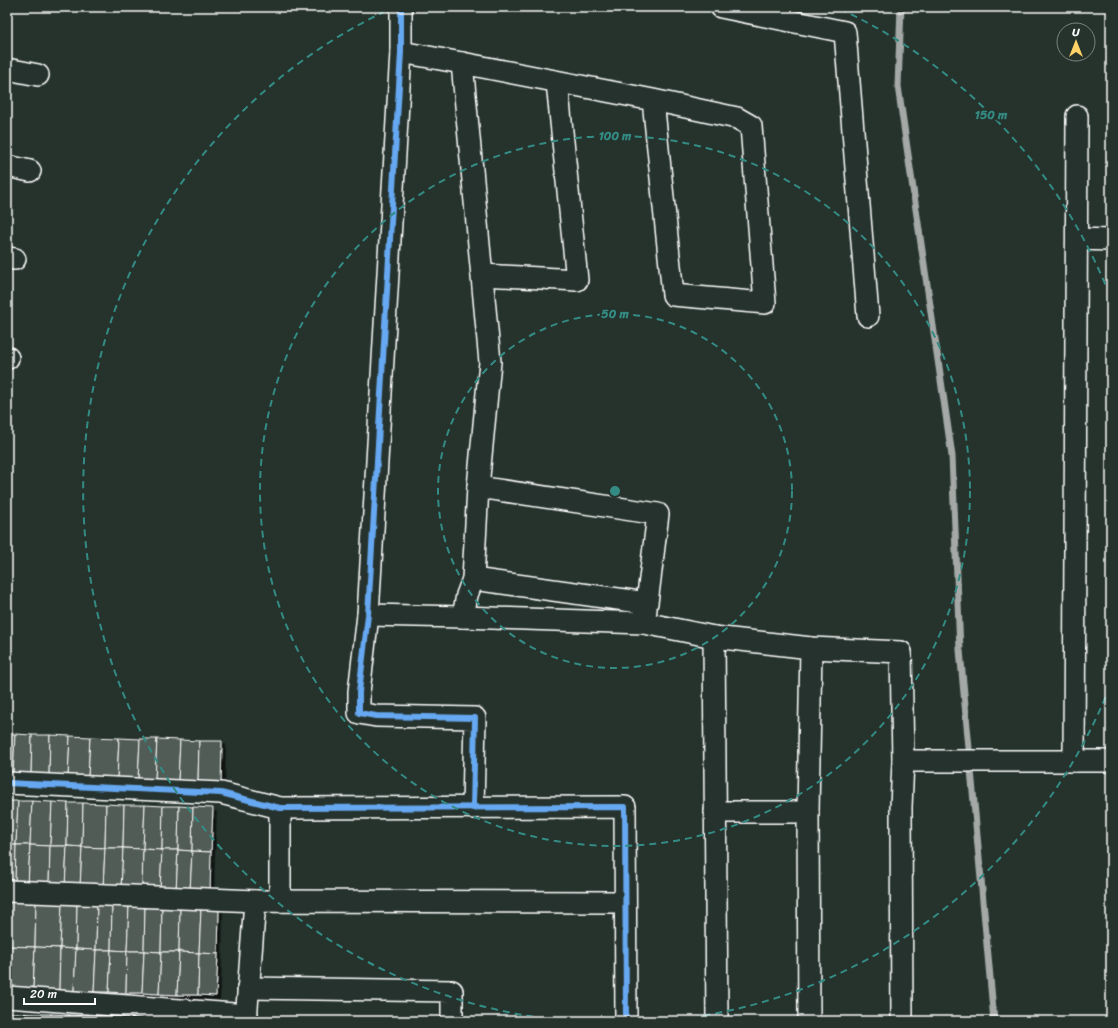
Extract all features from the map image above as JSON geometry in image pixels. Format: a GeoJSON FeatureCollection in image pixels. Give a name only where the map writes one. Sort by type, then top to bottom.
{"type":"FeatureCollection","features":[{"type":"Feature","properties":{"kind":"street"},"geometry":{"type":"LineString","coordinates":[[401,7],[401,52],[368,615],[359,692],[359,714],[376,716],[475,718],[473,808]]}},
{"type":"Feature","properties":{"kind":"street"},"geometry":{"type":"LineString","coordinates":[[721,7],[844,32],[868,316]]}},
{"type":"Feature","properties":{"kind":"street"},"geometry":{"type":"LineString","coordinates":[[401,52],[653,100],[737,118],[751,126],[765,303],[673,295],[653,100]]}},
{"type":"Feature","properties":{"kind":"street"},"geometry":{"type":"LineString","coordinates":[[462,63],[483,274],[490,362],[478,487],[473,578],[467,595],[463,617]]}},
{"type":"Feature","properties":{"kind":"street"},"geometry":{"type":"LineString","coordinates":[[7,69],[38,75]]}},
{"type":"Feature","properties":{"kind":"street"},"geometry":{"type":"LineString","coordinates":[[483,274],[577,280],[557,82]]}},
{"type":"Feature","properties":{"kind":"street"},"geometry":{"type":"LineString","coordinates":[[1074,760],[1077,116]]}},
{"type":"Feature","properties":{"kind":"street"},"geometry":{"type":"LineString","coordinates":[[7,166],[30,171]]}},
{"type":"Feature","properties":{"kind":"street"},"geometry":{"type":"LineString","coordinates":[[1076,239],[1111,240]]}},
{"type":"Feature","properties":{"kind":"street"},"geometry":{"type":"LineString","coordinates":[[478,487],[658,514],[644,623]]}},
{"type":"Feature","properties":{"kind":"street"},"geometry":{"type":"LineString","coordinates":[[473,578],[647,603]]}},
{"type":"Feature","properties":{"kind":"street"},"geometry":{"type":"LineString","coordinates":[[368,615],[644,623],[714,637],[811,648],[901,652],[903,761],[901,807],[902,1021]]}},
{"type":"Feature","properties":{"kind":"street"},"geometry":{"type":"LineString","coordinates":[[714,637],[717,1021]]}},
{"type":"Feature","properties":{"kind":"street"},"geometry":{"type":"LineString","coordinates":[[809,1021],[808,812],[811,648]]}},
{"type":"Feature","properties":{"kind":"street"},"geometry":{"type":"LineString","coordinates":[[903,761],[1111,761]]}},
{"type":"Feature","properties":{"kind":"street"},"geometry":{"type":"LineString","coordinates":[[7,783],[221,793],[280,808],[625,807],[626,1021]]}},
{"type":"Feature","properties":{"kind":"street"},"geometry":{"type":"LineString","coordinates":[[280,808],[280,901]]}},
{"type":"Feature","properties":{"kind":"street"},"geometry":{"type":"LineString","coordinates":[[715,812],[808,812]]}},
{"type":"Feature","properties":{"kind":"street"},"geometry":{"type":"LineString","coordinates":[[7,891],[255,901],[626,902]]}},
{"type":"Feature","properties":{"kind":"street"},"geometry":{"type":"LineString","coordinates":[[7,998],[246,1018],[255,901]]}},
{"type":"Feature","properties":{"kind":"street"},"geometry":{"type":"LineString","coordinates":[[248,988],[452,991],[452,1021]]}},
{"type":"Feature","properties":{"kind":"building"},"geometry":{"type":"Polygon","coordinates":[[[7,734],[15,734],[13,776],[7,776],[7,734]]]}},
{"type":"Feature","properties":{"kind":"building"},"geometry":{"type":"Polygon","coordinates":[[[15,734],[32,735],[31,777],[13,776],[15,734]]]}},
{"type":"Feature","properties":{"kind":"building"},"geometry":{"type":"Polygon","coordinates":[[[32,735],[50,735],[49,777],[31,777],[32,735]]]}},
{"type":"Feature","properties":{"kind":"building"},"geometry":{"type":"Polygon","coordinates":[[[50,735],[70,736],[68,778],[49,777],[50,735]]]}},
{"type":"Feature","properties":{"kind":"building"},"geometry":{"type":"Polygon","coordinates":[[[70,736],[90,737],[88,779],[68,778],[70,736]]]}},
{"type":"Feature","properties":{"kind":"building"},"geometry":{"type":"Polygon","coordinates":[[[90,737],[119,738],[117,780],[88,779],[90,737]]]}},
{"type":"Feature","properties":{"kind":"building"},"geometry":{"type":"Polygon","coordinates":[[[119,738],[140,739],[138,781],[117,780],[119,738]]]}},
{"type":"Feature","properties":{"kind":"building"},"geometry":{"type":"Polygon","coordinates":[[[140,739],[157,739],[155,781],[138,781],[140,739]]]}},
{"type":"Feature","properties":{"kind":"building"},"geometry":{"type":"Polygon","coordinates":[[[157,739],[180,740],[178,782],[155,781],[157,739]]]}},
{"type":"Feature","properties":{"kind":"building"},"geometry":{"type":"Polygon","coordinates":[[[180,740],[199,741],[198,783],[178,782],[180,740]]]}},
{"type":"Feature","properties":{"kind":"building"},"geometry":{"type":"Polygon","coordinates":[[[199,741],[222,741],[221,784],[198,783],[199,741]]]}},
{"type":"Feature","properties":{"kind":"building"},"geometry":{"type":"Polygon","coordinates":[[[7,801],[18,801],[16,845],[7,845],[7,801]]]}},
{"type":"Feature","properties":{"kind":"building"},"geometry":{"type":"Polygon","coordinates":[[[18,801],[32,801],[30,845],[16,845],[18,801]]]}},
{"type":"Feature","properties":{"kind":"building"},"geometry":{"type":"Polygon","coordinates":[[[32,801],[52,802],[50,846],[30,845],[32,801]]]}},
{"type":"Feature","properties":{"kind":"building"},"geometry":{"type":"Polygon","coordinates":[[[52,802],[68,803],[67,846],[50,846],[52,802]]]}},
{"type":"Feature","properties":{"kind":"building"},"geometry":{"type":"Polygon","coordinates":[[[68,803],[83,803],[82,847],[67,846],[68,803]]]}},
{"type":"Feature","properties":{"kind":"building"},"geometry":{"type":"Polygon","coordinates":[[[83,803],[106,804],[105,848],[82,847],[83,803]]]}},
{"type":"Feature","properties":{"kind":"building"},"geometry":{"type":"Polygon","coordinates":[[[106,804],[124,805],[123,848],[105,848],[106,804]]]}},
{"type":"Feature","properties":{"kind":"building"},"geometry":{"type":"Polygon","coordinates":[[[124,805],[145,805],[143,849],[123,848],[124,805]]]}},
{"type":"Feature","properties":{"kind":"building"},"geometry":{"type":"Polygon","coordinates":[[[145,805],[163,806],[162,850],[143,849],[145,805]]]}},
{"type":"Feature","properties":{"kind":"building"},"geometry":{"type":"Polygon","coordinates":[[[163,806],[179,806],[178,850],[162,850],[163,806]]]}},
{"type":"Feature","properties":{"kind":"building"},"geometry":{"type":"Polygon","coordinates":[[[179,806],[193,807],[192,851],[178,850],[179,806]]]}},
{"type":"Feature","properties":{"kind":"building"},"geometry":{"type":"Polygon","coordinates":[[[193,807],[213,808],[211,852],[192,851],[193,807]]]}},
{"type":"Feature","properties":{"kind":"building"},"geometry":{"type":"Polygon","coordinates":[[[7,845],[16,845],[15,886],[7,886],[7,845]]]}},
{"type":"Feature","properties":{"kind":"building"},"geometry":{"type":"Polygon","coordinates":[[[16,845],[30,845],[28,886],[15,886],[16,845]]]}},
{"type":"Feature","properties":{"kind":"building"},"geometry":{"type":"Polygon","coordinates":[[[30,845],[50,846],[49,887],[28,886],[30,845]]]}},
{"type":"Feature","properties":{"kind":"building"},"geometry":{"type":"Polygon","coordinates":[[[50,846],[67,846],[65,888],[49,887],[50,846]]]}},
{"type":"Feature","properties":{"kind":"building"},"geometry":{"type":"Polygon","coordinates":[[[67,846],[82,847],[80,888],[65,888],[67,846]]]}},
{"type":"Feature","properties":{"kind":"building"},"geometry":{"type":"Polygon","coordinates":[[[82,847],[105,848],[103,889],[80,888],[82,847]]]}},
{"type":"Feature","properties":{"kind":"building"},"geometry":{"type":"Polygon","coordinates":[[[105,848],[123,848],[121,890],[103,889],[105,848]]]}},
{"type":"Feature","properties":{"kind":"building"},"geometry":{"type":"Polygon","coordinates":[[[123,848],[143,849],[142,891],[121,890],[123,848]]]}},
{"type":"Feature","properties":{"kind":"building"},"geometry":{"type":"Polygon","coordinates":[[[143,849],[162,850],[160,891],[142,891],[143,849]]]}},
{"type":"Feature","properties":{"kind":"building"},"geometry":{"type":"Polygon","coordinates":[[[162,850],[178,850],[176,892],[160,891],[162,850]]]}},
{"type":"Feature","properties":{"kind":"building"},"geometry":{"type":"Polygon","coordinates":[[[178,850],[192,851],[190,892],[176,892],[178,850]]]}},
{"type":"Feature","properties":{"kind":"building"},"geometry":{"type":"Polygon","coordinates":[[[192,851],[211,852],[210,893],[190,892],[192,851]]]}},
{"type":"Feature","properties":{"kind":"building"},"geometry":{"type":"Polygon","coordinates":[[[7,902],[36,903],[35,947],[7,946],[7,902]]]}},
{"type":"Feature","properties":{"kind":"building"},"geometry":{"type":"Polygon","coordinates":[[[36,903],[62,904],[60,948],[35,947],[36,903]]]}},
{"type":"Feature","properties":{"kind":"building"},"geometry":{"type":"Polygon","coordinates":[[[62,904],[77,905],[76,949],[60,948],[62,904]]]}},
{"type":"Feature","properties":{"kind":"building"},"geometry":{"type":"Polygon","coordinates":[[[77,905],[97,905],[96,950],[76,949],[77,905]]]}},
{"type":"Feature","properties":{"kind":"building"},"geometry":{"type":"Polygon","coordinates":[[[97,905],[112,906],[111,950],[96,950],[97,905]]]}},
{"type":"Feature","properties":{"kind":"building"},"geometry":{"type":"Polygon","coordinates":[[[112,906],[129,906],[127,951],[111,950],[112,906]]]}},
{"type":"Feature","properties":{"kind":"building"},"geometry":{"type":"Polygon","coordinates":[[[129,906],[145,907],[144,951],[127,951],[129,906]]]}},
{"type":"Feature","properties":{"kind":"building"},"geometry":{"type":"Polygon","coordinates":[[[145,907],[162,907],[161,952],[144,951],[145,907]]]}},
{"type":"Feature","properties":{"kind":"building"},"geometry":{"type":"Polygon","coordinates":[[[162,907],[180,908],[179,952],[161,952],[162,907]]]}},
{"type":"Feature","properties":{"kind":"building"},"geometry":{"type":"Polygon","coordinates":[[[180,908],[201,909],[199,953],[179,952],[180,908]]]}},
{"type":"Feature","properties":{"kind":"building"},"geometry":{"type":"Polygon","coordinates":[[[201,909],[219,909],[218,954],[199,953],[201,909]]]}},
{"type":"Feature","properties":{"kind":"building"},"geometry":{"type":"Polygon","coordinates":[[[7,946],[35,947],[33,989],[7,989],[7,946]]]}},
{"type":"Feature","properties":{"kind":"building"},"geometry":{"type":"Polygon","coordinates":[[[35,947],[60,948],[59,990],[33,989],[35,947]]]}},
{"type":"Feature","properties":{"kind":"building"},"geometry":{"type":"Polygon","coordinates":[[[60,948],[76,949],[74,991],[59,990],[60,948]]]}},
{"type":"Feature","properties":{"kind":"building"},"geometry":{"type":"Polygon","coordinates":[[[76,949],[96,950],[94,992],[74,991],[76,949]]]}},
{"type":"Feature","properties":{"kind":"building"},"geometry":{"type":"Polygon","coordinates":[[[96,950],[111,950],[109,992],[94,992],[96,950]]]}},
{"type":"Feature","properties":{"kind":"building"},"geometry":{"type":"Polygon","coordinates":[[[111,950],[127,951],[126,993],[109,992],[111,950]]]}},
{"type":"Feature","properties":{"kind":"building"},"geometry":{"type":"Polygon","coordinates":[[[127,951],[144,951],[142,993],[126,993],[127,951]]]}},
{"type":"Feature","properties":{"kind":"building"},"geometry":{"type":"Polygon","coordinates":[[[144,951],[161,952],[159,994],[142,993],[144,951]]]}},
{"type":"Feature","properties":{"kind":"building"},"geometry":{"type":"Polygon","coordinates":[[[161,952],[179,952],[177,995],[159,994],[161,952]]]}},
{"type":"Feature","properties":{"kind":"building"},"geometry":{"type":"Polygon","coordinates":[[[179,952],[199,953],[198,995],[177,995],[179,952]]]}},
{"type":"Feature","properties":{"kind":"building"},"geometry":{"type":"Polygon","coordinates":[[[199,953],[218,954],[216,996],[198,995],[199,953]]]}},
{"type":"Feature","properties":{"kind":"building"},"geometry":{"type":"Polygon","coordinates":[[[7,1013],[17,1013],[17,1021],[7,1021],[7,1013]]]}},
{"type":"Feature","properties":{"kind":"building"},"geometry":{"type":"Polygon","coordinates":[[[17,1013],[34,1014],[34,1021],[17,1021],[17,1013]]]}},
{"type":"Feature","properties":{"kind":"building"},"geometry":{"type":"Polygon","coordinates":[[[34,1014],[51,1014],[51,1021],[34,1021],[34,1014]]]}},
{"type":"Feature","properties":{"kind":"building"},"geometry":{"type":"Polygon","coordinates":[[[51,1014],[69,1015],[69,1021],[51,1021],[51,1014]]]}},
{"type":"Feature","properties":{"kind":"building"},"geometry":{"type":"Polygon","coordinates":[[[69,1015],[89,1016],[89,1021],[69,1021],[69,1015]]]}},
{"type":"Feature","properties":{"kind":"building"},"geometry":{"type":"Polygon","coordinates":[[[89,1016],[108,1016],[107,1021],[89,1021],[89,1016]]]}},
{"type":"Feature","properties":{"kind":"building"},"geometry":{"type":"Polygon","coordinates":[[[108,1016],[123,1017],[123,1021],[107,1021],[108,1016]]]}},
{"type":"Feature","properties":{"kind":"building"},"geometry":{"type":"Polygon","coordinates":[[[123,1017],[142,1017],[142,1021],[123,1021],[123,1017]]]}},
{"type":"Feature","properties":{"kind":"building"},"geometry":{"type":"Polygon","coordinates":[[[142,1017],[160,1018],[160,1021],[142,1021],[142,1017]]]}},
{"type":"Feature","properties":{"kind":"waterway"},"geometry":{"type":"LineString","coordinates":[[901,7],[898,86],[952,456],[960,650],[994,1021]]}},
{"type":"Feature","properties":{"kind":"cycle path"},"geometry":{"type":"LineString","coordinates":[[401,7],[401,52],[368,615],[359,692],[359,713],[376,716],[475,718],[473,808]]}},
{"type":"Feature","properties":{"kind":"cycle path"},"geometry":{"type":"LineString","coordinates":[[7,783],[221,793],[280,808],[625,807],[626,1021]]}}]}
